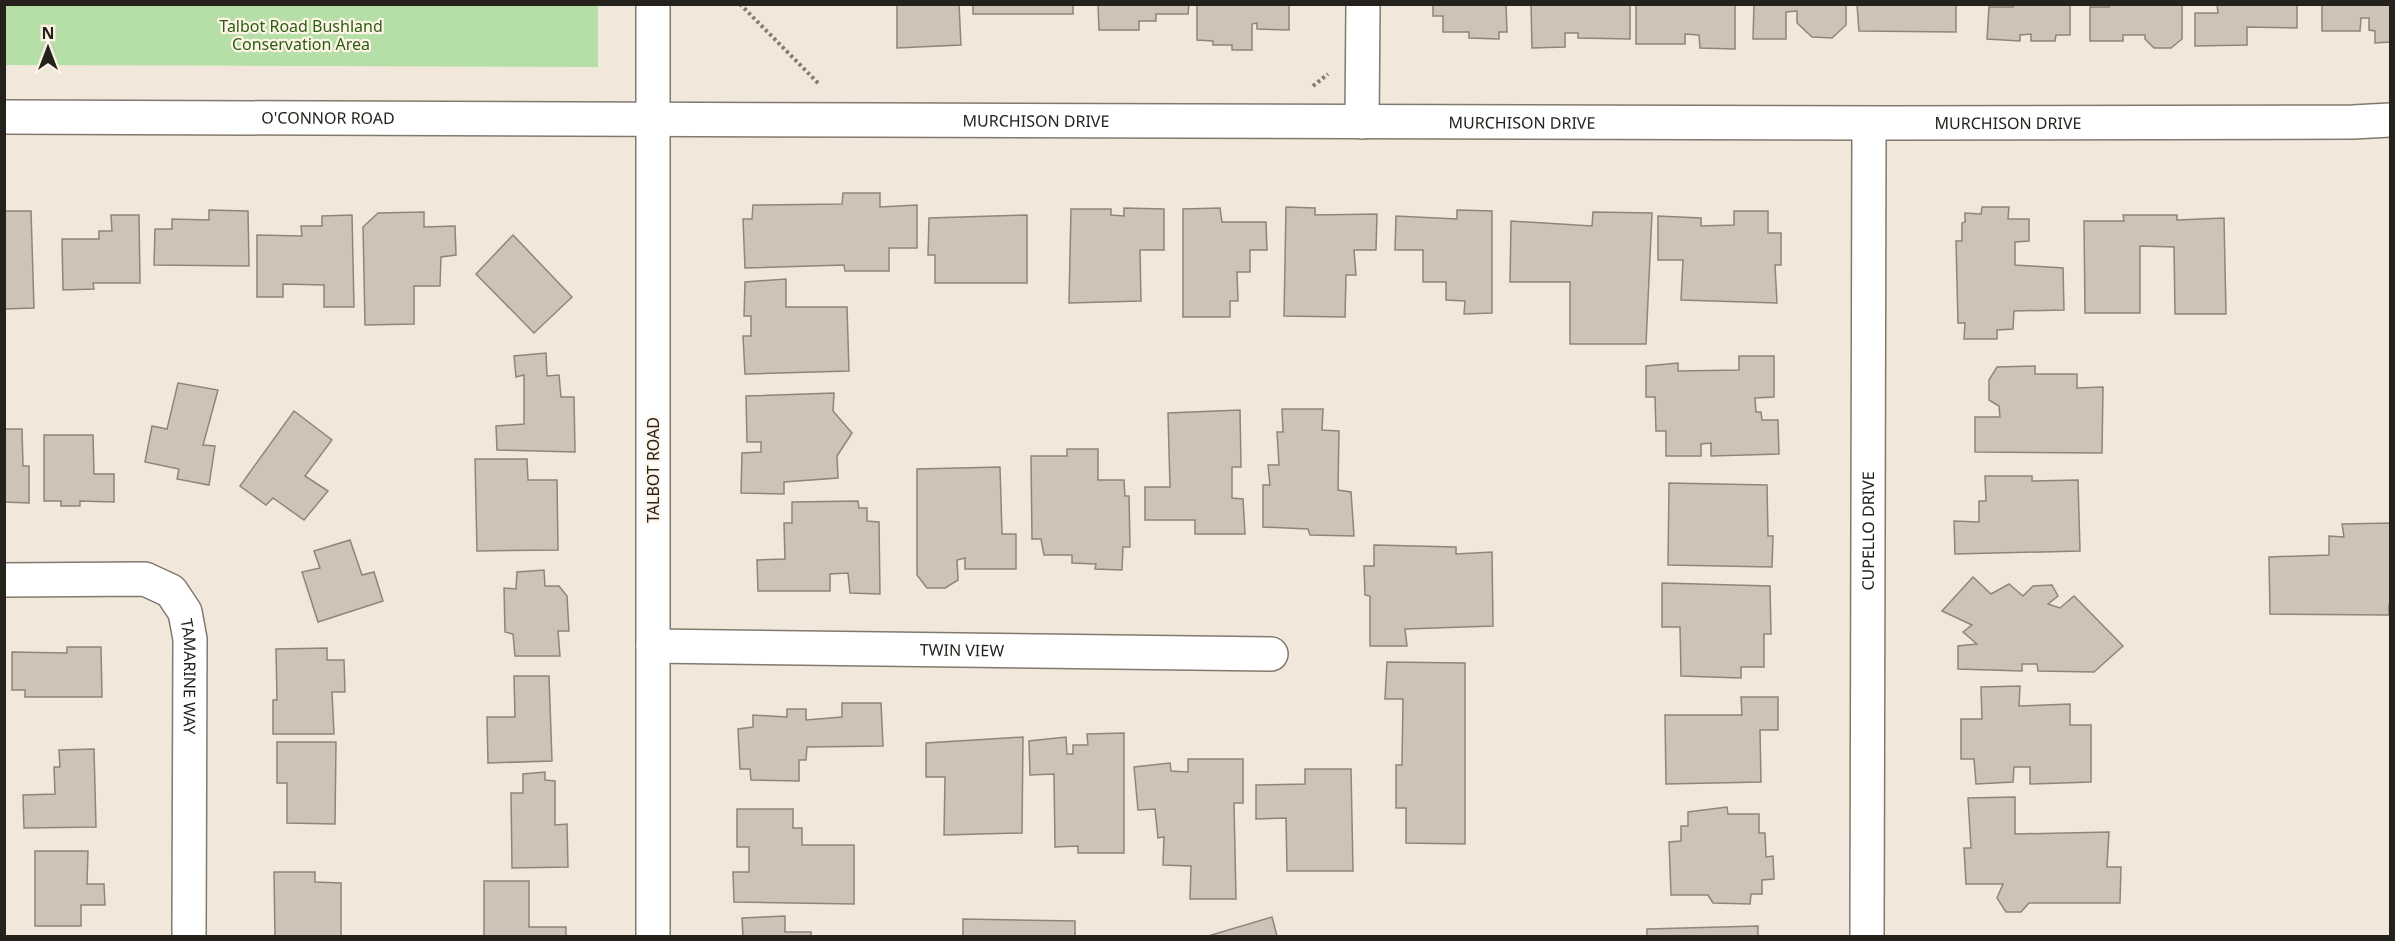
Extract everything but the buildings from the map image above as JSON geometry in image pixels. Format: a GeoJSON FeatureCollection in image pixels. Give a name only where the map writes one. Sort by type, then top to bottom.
{"type":"FeatureCollection","features":[{"type":"Feature","properties":{"kind":"street","name":"TALBOT ROAD"},"geometry":{"type":"LineString","coordinates":[[653,4],[653,936]]}},
{"type":"Feature","properties":{"kind":"street"},"geometry":{"type":"LineString","coordinates":[[1362,122],[1363,4]]}},
{"type":"Feature","properties":{"kind":"street","name":"O'CONNOR ROAD"},"geometry":{"type":"LineString","coordinates":[[4,117],[652,117]]}},
{"type":"Feature","properties":{"kind":"street","name":"MURCHISON DRIVE"},"geometry":{"type":"LineString","coordinates":[[652,117],[1869,124],[2391,120]]}},
{"type":"Feature","properties":{"kind":"street","name":"CUPELLO DRIVE"},"geometry":{"type":"LineString","coordinates":[[1867,936],[1869,124]]}},
{"type":"Feature","properties":{"kind":"street","name":"TAMARINE WAY"},"geometry":{"type":"LineString","coordinates":[[4,580],[145,579],[171,591],[185,612],[190,639],[189,936]]}},
{"type":"Feature","properties":{"kind":"street","name":"TWIN VIEW"},"geometry":{"type":"LineString","coordinates":[[653,646],[1271,654]]}},
{"type":"Feature","properties":{"kind":"green space","name":"Talbot Road Bushland Conservation Area"},"geometry":{"type":"Polygon","coordinates":[[[5,4],[598,5],[598,67],[5,65],[5,4]]]}}]}
